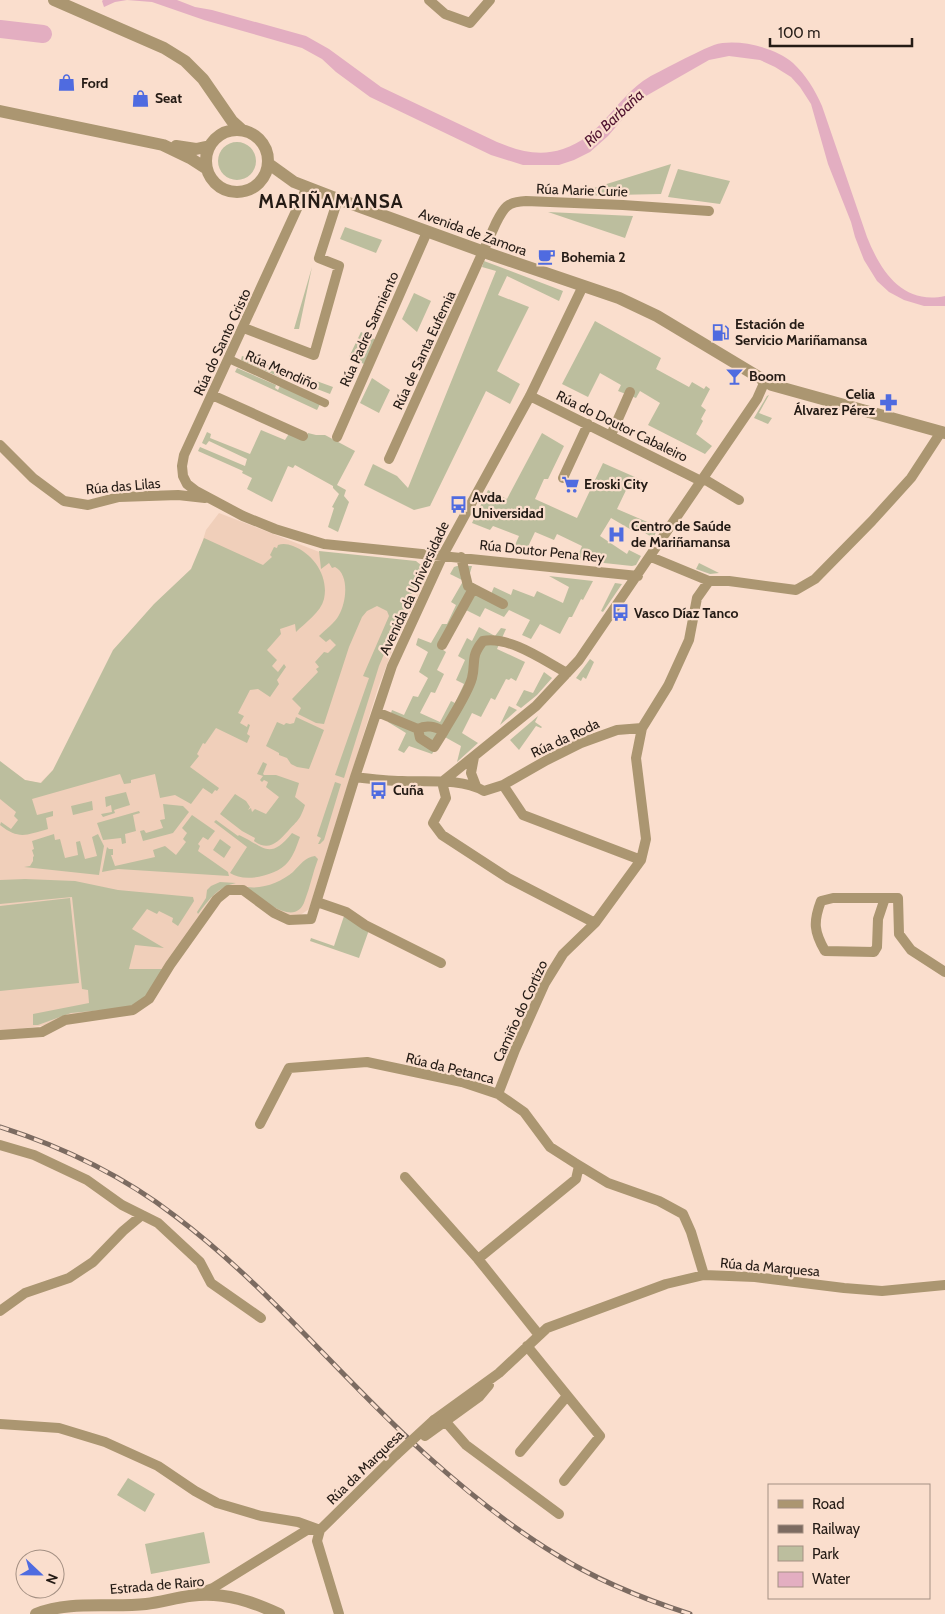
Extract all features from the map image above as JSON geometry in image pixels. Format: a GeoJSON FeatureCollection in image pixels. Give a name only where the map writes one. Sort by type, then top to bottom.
{"type":"FeatureCollection","features":[{"type":"Feature","properties":{"kind":"street"},"geometry":{"type":"LineString","coordinates":[[54,0],[175,54],[198,73],[232,121],[242,130]]}},
{"type":"Feature","properties":{"kind":"street"},"geometry":{"type":"LineString","coordinates":[[429,0],[445,14],[470,23],[490,0]]}},
{"type":"Feature","properties":{"kind":"street"},"geometry":{"type":"LineString","coordinates":[[218,101],[222,118],[222,134]]}},
{"type":"Feature","properties":{"kind":"street"},"geometry":{"type":"LineString","coordinates":[[0,111],[163,146],[196,149],[210,146]]}},
{"type":"Feature","properties":{"kind":"street"},"geometry":{"type":"LineString","coordinates":[[207,169],[206,157],[215,139],[232,130],[242,130],[252,133],[260,140],[268,153],[269,164],[267,172],[259,183]]}},
{"type":"Feature","properties":{"kind":"street","name":"Avenida de Zamora"},"geometry":{"type":"LineString","coordinates":[[163,146],[190,158],[207,169],[216,184],[231,191],[249,190],[259,183],[272,181],[294,182]]}},
{"type":"Feature","properties":{"kind":"street","name":"Avenida de Zamora"},"geometry":{"type":"LineString","coordinates":[[269,164],[294,182],[307,188],[641,307],[706,344],[764,381],[785,389],[943,432]]}},
{"type":"Feature","properties":{"kind":"street","name":"Rúa do Santo Cristo"},"geometry":{"type":"LineString","coordinates":[[307,188],[184,455],[182,466],[187,484],[243,516],[275,529],[324,544],[443,555]]}},
{"type":"Feature","properties":{"kind":"street"},"geometry":{"type":"LineString","coordinates":[[244,328],[314,355],[339,266],[320,258],[338,199]]}},
{"type":"Feature","properties":{"kind":"street","name":"Rúa Marie Curie"},"geometry":{"type":"LineString","coordinates":[[484,252],[503,210],[510,203],[514,202],[623,204],[709,211]]}},
{"type":"Feature","properties":{"kind":"street","name":"Rúa Padre Sarmiento"},"geometry":{"type":"LineString","coordinates":[[337,437],[427,232]]}},
{"type":"Feature","properties":{"kind":"street","name":"Rúa de Santa Eufemia"},"geometry":{"type":"LineString","coordinates":[[390,459],[484,252]]}},
{"type":"Feature","properties":{"kind":"street","name":"Avenida da Universidade"},"geometry":{"type":"LineString","coordinates":[[0,1035],[42,1032],[66,1020],[133,1010],[149,999],[211,906],[228,890],[243,890],[274,913],[289,920],[311,919],[392,666],[443,555],[530,396],[583,286]]}},
{"type":"Feature","properties":{"kind":"street","name":"Rúa Mendiño"},"geometry":{"type":"LineString","coordinates":[[229,359],[325,403]]}},
{"type":"Feature","properties":{"kind":"street"},"geometry":{"type":"LineString","coordinates":[[595,923],[508,878],[442,835],[433,823],[446,798],[442,782],[536,706],[580,660],[758,399],[764,381]]}},
{"type":"Feature","properties":{"kind":"street"},"geometry":{"type":"LineString","coordinates":[[611,435],[630,392]]}},
{"type":"Feature","properties":{"kind":"street"},"geometry":{"type":"LineString","coordinates":[[212,395],[303,436]]}},
{"type":"Feature","properties":{"kind":"street","name":"Rúa do Doutor Cabaleiro"},"geometry":{"type":"LineString","coordinates":[[530,396],[703,480],[739,500]]}},
{"type":"Feature","properties":{"kind":"street"},"geometry":{"type":"LineString","coordinates":[[563,478],[588,424]]}},
{"type":"Feature","properties":{"kind":"street"},"geometry":{"type":"LineString","coordinates":[[651,557],[709,581],[729,581],[796,590],[815,580],[911,478],[943,432]]}},
{"type":"Feature","properties":{"kind":"street","name":"Rúa das Lilas"},"geometry":{"type":"LineString","coordinates":[[0,445],[33,478],[64,501],[88,505],[119,497],[178,495],[211,499]]}},
{"type":"Feature","properties":{"kind":"street","name":"Rúa Doutor Pena Rey"},"geometry":{"type":"LineString","coordinates":[[443,555],[638,576]]}},
{"type":"Feature","properties":{"kind":"street"},"geometry":{"type":"LineString","coordinates":[[461,557],[468,586],[503,604]]}},
{"type":"Feature","properties":{"kind":"street"},"geometry":{"type":"LineString","coordinates":[[503,785],[523,815],[641,860],[646,839],[636,758],[642,728],[668,686],[690,640],[697,598],[709,581]]}},
{"type":"Feature","properties":{"kind":"street"},"geometry":{"type":"LineString","coordinates":[[442,646],[473,589]]}},
{"type":"Feature","properties":{"kind":"street"},"geometry":{"type":"LineString","coordinates":[[418,729],[420,738],[434,747],[472,679],[473,658],[476,649],[482,641],[493,639],[507,642],[567,673]]}},
{"type":"Feature","properties":{"kind":"street"},"geometry":{"type":"LineString","coordinates":[[377,712],[418,729],[424,726],[436,727],[444,731]]}},
{"type":"Feature","properties":{"kind":"street","name":"Rúa da Roda"},"geometry":{"type":"LineString","coordinates":[[355,777],[442,782],[476,786],[484,791],[503,785],[581,743],[617,730],[642,728]]}},
{"type":"Feature","properties":{"kind":"street"},"geometry":{"type":"LineString","coordinates":[[474,756],[470,773],[476,786]]}},
{"type":"Feature","properties":{"kind":"street","name":"Camiño do Cortizo"},"geometry":{"type":"LineString","coordinates":[[498,1094],[515,1050],[545,983],[564,954],[595,923],[641,860]]}},
{"type":"Feature","properties":{"kind":"street"},"geometry":{"type":"LineString","coordinates":[[885,898],[878,919],[877,947],[874,952],[825,951],[816,936],[816,914],[821,901],[833,898],[885,898],[898,898],[899,934],[911,950],[945,972]]}},
{"type":"Feature","properties":{"kind":"street"},"geometry":{"type":"LineString","coordinates":[[317,902],[346,912],[365,925],[441,963]]}},
{"type":"Feature","properties":{"kind":"street","name":"Rúa da Petanca"},"geometry":{"type":"LineString","coordinates":[[260,1124],[290,1068],[367,1062],[462,1082],[498,1094],[524,1112],[550,1147],[579,1166],[608,1183],[659,1201],[683,1214],[691,1232],[704,1275]]}},
{"type":"Feature","properties":{"kind":"street"},"geometry":{"type":"LineString","coordinates":[[0,1145],[34,1155],[87,1180],[122,1205],[158,1223],[200,1262],[211,1283],[261,1318]]}},
{"type":"Feature","properties":{"kind":"street"},"geometry":{"type":"LineString","coordinates":[[478,1258],[576,1180],[579,1166]]}},
{"type":"Feature","properties":{"kind":"street"},"geometry":{"type":"LineString","coordinates":[[406,1177],[478,1258],[539,1335]]}},
{"type":"Feature","properties":{"kind":"street"},"geometry":{"type":"LineString","coordinates":[[0,1311],[25,1293],[69,1278],[93,1262],[123,1231],[142,1215]]}},
{"type":"Feature","properties":{"kind":"street","name":"Rúa da Marquesa"},"geometry":{"type":"LineString","coordinates":[[425,1436],[479,1397],[499,1373],[547,1328],[666,1284],[704,1275],[755,1276],[882,1291],[945,1285]]}},
{"type":"Feature","properties":{"kind":"street"},"geometry":{"type":"LineString","coordinates":[[527,1346],[600,1436],[564,1482]]}},
{"type":"Feature","properties":{"kind":"street","name":"Rúa da Marquesa"},"geometry":{"type":"LineString","coordinates":[[320,1530],[434,1420],[499,1373]]}},
{"type":"Feature","properties":{"kind":"street"},"geometry":{"type":"LineString","coordinates":[[520,1452],[567,1396]]}},
{"type":"Feature","properties":{"kind":"street"},"geometry":{"type":"LineString","coordinates":[[445,1421],[466,1445],[559,1514]]}},
{"type":"Feature","properties":{"kind":"street"},"geometry":{"type":"LineString","coordinates":[[0,1424],[59,1428],[105,1442],[158,1466],[217,1504],[261,1516],[298,1522],[320,1530]]}},
{"type":"Feature","properties":{"kind":"street"},"geometry":{"type":"LineString","coordinates":[[192,1595],[213,1588],[307,1530],[320,1530]]}},
{"type":"Feature","properties":{"kind":"street"},"geometry":{"type":"LineString","coordinates":[[320,1530],[317,1540],[339,1614]]}},
{"type":"Feature","properties":{"kind":"street","name":"Estrada de Rairo"},"geometry":{"type":"LineString","coordinates":[[36,1614],[47,1609],[145,1604],[192,1595],[214,1595],[242,1599],[279,1614]]}},
{"type":"Feature","properties":{"kind":"shaded area"},"geometry":{"type":"Polygon","coordinates":[[[219,513],[322,553],[418,563],[428,567],[427,578],[394,646],[378,688],[309,909],[299,916],[288,916],[238,886],[224,887],[210,900],[146,1000],[46,1025],[0,1032],[0,762],[25,780],[40,783],[53,770],[102,674],[116,651],[193,573],[206,530],[219,513]]]}},
{"type":"Feature","properties":{"kind":"green space"},"geometry":{"type":"Polygon","coordinates":[[[237,142],[251,147],[256,161],[251,175],[237,180],[223,175],[218,161],[223,147],[237,142]]]}},
{"type":"Feature","properties":{"kind":"green space"},"geometry":{"type":"Polygon","coordinates":[[[671,164],[661,194],[568,196],[671,164]]]}},
{"type":"Feature","properties":{"kind":"green space"},"geometry":{"type":"Polygon","coordinates":[[[678,169],[730,181],[720,204],[668,197],[678,169]]]}},
{"type":"Feature","properties":{"kind":"green space"},"geometry":{"type":"Polygon","coordinates":[[[548,212],[633,216],[625,238],[548,212]]]}},
{"type":"Feature","properties":{"kind":"green space"},"geometry":{"type":"Polygon","coordinates":[[[345,227],[382,240],[376,253],[340,239],[345,227]]]}},
{"type":"Feature","properties":{"kind":"green space"},"geometry":{"type":"Polygon","coordinates":[[[484,261],[563,291],[559,301],[507,276],[498,295],[529,307],[497,371],[520,384],[510,404],[486,391],[430,506],[414,510],[364,485],[373,464],[397,476],[408,488],[496,271],[482,267],[484,261]]]}},
{"type":"Feature","properties":{"kind":"green space"},"geometry":{"type":"Polygon","coordinates":[[[312,267],[299,329],[294,329],[312,267]]]}},
{"type":"Feature","properties":{"kind":"green space"},"geometry":{"type":"Polygon","coordinates":[[[414,293],[431,301],[417,332],[402,319],[414,293]]]}},
{"type":"Feature","properties":{"kind":"green space"},"geometry":{"type":"Polygon","coordinates":[[[595,321],[661,358],[656,369],[689,387],[692,382],[704,389],[706,386],[710,389],[701,406],[706,410],[696,434],[712,446],[705,454],[648,425],[660,403],[640,391],[636,398],[618,391],[621,385],[600,373],[588,397],[562,384],[595,321]]]}},
{"type":"Feature","properties":{"kind":"green space"},"geometry":{"type":"Polygon","coordinates":[[[361,332],[376,340],[364,364],[349,357],[361,332]]]}},
{"type":"Feature","properties":{"kind":"green space"},"geometry":{"type":"Polygon","coordinates":[[[242,356],[285,371],[282,378],[241,360],[242,356]]]}},
{"type":"Feature","properties":{"kind":"green space"},"geometry":{"type":"Polygon","coordinates":[[[237,368],[276,385],[275,388],[278,390],[280,386],[320,404],[317,410],[235,372],[237,368]]]}},
{"type":"Feature","properties":{"kind":"green space"},"geometry":{"type":"Polygon","coordinates":[[[289,371],[333,387],[330,394],[286,377],[289,371]]]}},
{"type":"Feature","properties":{"kind":"green space"},"geometry":{"type":"Polygon","coordinates":[[[372,378],[390,390],[379,413],[360,403],[372,378]]]}},
{"type":"Feature","properties":{"kind":"green space"},"geometry":{"type":"Polygon","coordinates":[[[769,395],[759,413],[772,418],[768,424],[754,418],[769,395]]]}},
{"type":"Feature","properties":{"kind":"green space"},"geometry":{"type":"Polygon","coordinates":[[[261,430],[285,440],[290,432],[305,440],[308,433],[325,435],[355,451],[337,485],[346,490],[344,496],[349,502],[338,532],[328,527],[334,508],[332,507],[339,494],[333,486],[295,465],[293,468],[288,466],[272,502],[247,489],[252,478],[242,473],[243,471],[198,451],[200,447],[245,466],[247,459],[209,441],[206,445],[202,443],[207,432],[211,434],[210,438],[250,454],[261,430]]]}},
{"type":"Feature","properties":{"kind":"green space"},"geometry":{"type":"Polygon","coordinates":[[[542,433],[564,446],[548,479],[544,479],[535,499],[577,518],[603,463],[644,481],[640,490],[629,484],[617,509],[659,527],[653,538],[639,529],[635,532],[611,518],[600,536],[627,554],[629,550],[641,556],[636,565],[576,560],[582,546],[557,534],[554,540],[535,532],[525,553],[512,552],[519,536],[493,526],[490,530],[472,523],[488,490],[507,499],[542,433]]]}},
{"type":"Feature","properties":{"kind":"green space"},"geometry":{"type":"Polygon","coordinates":[[[204,538],[263,565],[272,557],[270,555],[274,547],[277,548],[278,545],[284,544],[293,546],[313,560],[318,567],[322,575],[325,591],[320,608],[312,617],[296,632],[295,624],[280,629],[281,634],[267,650],[277,660],[272,666],[278,672],[284,664],[286,667],[277,680],[279,684],[270,697],[258,689],[250,690],[238,713],[244,716],[240,723],[247,727],[248,724],[250,725],[247,734],[250,736],[247,743],[216,728],[205,744],[203,743],[197,754],[199,756],[190,767],[219,788],[217,791],[215,790],[212,794],[203,788],[191,804],[175,795],[160,798],[155,774],[131,780],[131,783],[124,784],[120,774],[32,799],[37,815],[53,811],[53,816],[46,818],[48,829],[23,835],[7,830],[0,825],[1,822],[11,829],[18,820],[14,816],[16,812],[0,799],[0,761],[25,780],[41,783],[53,770],[113,650],[154,604],[191,569],[204,538]]]}},
{"type":"Feature","properties":{"kind":"green space"},"geometry":{"type":"Polygon","coordinates":[[[319,551],[416,561],[422,566],[423,570],[379,666],[344,778],[335,775],[369,678],[363,676],[389,616],[387,611],[377,606],[367,611],[362,617],[349,647],[324,724],[316,723],[298,714],[301,708],[292,699],[318,672],[316,669],[319,667],[315,662],[324,652],[328,653],[336,645],[330,639],[326,642],[319,636],[337,618],[345,597],[343,576],[335,567],[332,568],[329,563],[321,569],[319,551]]]}},
{"type":"Feature","properties":{"kind":"green space"},"geometry":{"type":"Polygon","coordinates":[[[699,563],[719,573],[710,574],[696,569],[699,563]]]}},
{"type":"Feature","properties":{"kind":"green space"},"geometry":{"type":"Polygon","coordinates":[[[472,566],[468,580],[491,594],[494,587],[511,595],[513,589],[534,597],[537,591],[563,603],[569,587],[549,576],[593,581],[583,600],[581,599],[572,617],[569,617],[560,634],[540,624],[531,639],[522,635],[530,620],[509,610],[504,617],[485,608],[480,617],[466,610],[439,647],[446,652],[437,670],[444,674],[435,693],[431,692],[420,713],[440,722],[451,701],[455,703],[464,684],[456,680],[465,660],[458,656],[467,638],[472,641],[479,627],[495,636],[501,628],[506,629],[497,649],[525,662],[516,681],[511,678],[509,680],[506,679],[495,700],[491,698],[481,717],[472,713],[462,733],[478,743],[457,762],[461,746],[443,736],[432,754],[409,746],[404,753],[398,750],[406,733],[388,722],[392,710],[404,715],[413,696],[418,697],[428,678],[419,672],[428,652],[416,645],[418,638],[431,643],[442,624],[447,624],[456,605],[451,602],[462,583],[462,580],[450,574],[454,567],[472,566]]]}},
{"type":"Feature","properties":{"kind":"green space"},"geometry":{"type":"Polygon","coordinates":[[[615,583],[622,584],[603,612],[601,611],[615,583]]]}},
{"type":"Feature","properties":{"kind":"green space"},"geometry":{"type":"Polygon","coordinates":[[[590,659],[594,662],[586,679],[583,677],[581,681],[576,678],[590,659]]]}},
{"type":"Feature","properties":{"kind":"green space"},"geometry":{"type":"Polygon","coordinates":[[[544,672],[552,678],[537,695],[521,708],[516,705],[524,690],[533,693],[544,672]]]}},
{"type":"Feature","properties":{"kind":"green space"},"geometry":{"type":"Polygon","coordinates":[[[509,706],[517,710],[500,725],[509,706]]]}},
{"type":"Feature","properties":{"kind":"green space"},"geometry":{"type":"Polygon","coordinates":[[[538,716],[535,722],[542,727],[536,726],[519,750],[510,740],[538,716]]]}},
{"type":"Feature","properties":{"kind":"green space"},"geometry":{"type":"Polygon","coordinates":[[[296,717],[324,730],[309,769],[291,764],[287,758],[266,746],[277,722],[284,725],[286,723],[294,723],[296,717]]]}},
{"type":"Feature","properties":{"kind":"green space"},"geometry":{"type":"Polygon","coordinates":[[[263,762],[267,764],[264,775],[276,775],[299,783],[295,797],[305,805],[302,814],[296,822],[281,839],[269,846],[264,846],[254,841],[255,838],[242,831],[220,814],[235,794],[246,801],[250,807],[248,810],[251,808],[252,812],[255,809],[266,814],[279,797],[266,787],[268,782],[260,780],[263,776],[257,774],[263,762]]]}},
{"type":"Feature","properties":{"kind":"green space"},"geometry":{"type":"Polygon","coordinates":[[[335,782],[341,784],[324,840],[318,844],[321,838],[317,836],[335,782]]]}},
{"type":"Feature","properties":{"kind":"green space"},"geometry":{"type":"Polygon","coordinates":[[[126,792],[130,805],[114,810],[115,813],[103,817],[101,814],[112,812],[111,805],[106,807],[105,797],[126,792]]]}},
{"type":"Feature","properties":{"kind":"green space"},"geometry":{"type":"Polygon","coordinates":[[[92,801],[93,810],[73,815],[71,806],[92,801]]]}},
{"type":"Feature","properties":{"kind":"green space"},"geometry":{"type":"Polygon","coordinates":[[[163,804],[183,806],[189,812],[173,833],[143,841],[140,831],[144,830],[146,833],[163,828],[160,820],[165,819],[163,804]]]}},
{"type":"Feature","properties":{"kind":"green space"},"geometry":{"type":"Polygon","coordinates":[[[139,811],[140,813],[133,815],[136,831],[125,834],[126,843],[122,844],[121,838],[103,840],[97,823],[139,811]]]}},
{"type":"Feature","properties":{"kind":"green space"},"geometry":{"type":"Polygon","coordinates":[[[192,815],[215,831],[208,840],[203,837],[198,844],[200,846],[198,851],[228,872],[229,876],[118,869],[102,872],[107,847],[113,849],[113,855],[111,855],[115,866],[155,857],[153,850],[165,846],[176,855],[186,842],[183,839],[187,833],[182,828],[192,815]]]}},
{"type":"Feature","properties":{"kind":"green space"},"geometry":{"type":"Polygon","coordinates":[[[216,820],[238,836],[267,849],[278,847],[292,833],[300,837],[292,856],[283,867],[269,874],[252,878],[236,876],[230,873],[247,847],[214,822],[216,820]]]}},
{"type":"Feature","properties":{"kind":"green space"},"geometry":{"type":"Polygon","coordinates":[[[54,834],[55,840],[60,839],[65,858],[78,855],[76,842],[80,841],[85,859],[97,856],[92,837],[98,834],[104,846],[99,875],[24,867],[30,866],[33,861],[32,850],[34,849],[32,841],[54,834]]]}},
{"type":"Feature","properties":{"kind":"green space"},"geometry":{"type":"Polygon","coordinates":[[[220,839],[231,847],[224,858],[213,850],[220,839]]]}},
{"type":"Feature","properties":{"kind":"green space"},"geometry":{"type":"Polygon","coordinates":[[[315,856],[318,859],[305,900],[300,909],[293,912],[275,908],[240,885],[261,887],[275,883],[293,872],[305,860],[315,856]]]}},
{"type":"Feature","properties":{"kind":"green space"},"geometry":{"type":"Polygon","coordinates":[[[0,880],[75,881],[118,890],[193,897],[194,901],[178,926],[172,922],[173,918],[159,911],[157,914],[147,909],[132,929],[164,948],[135,945],[129,969],[162,969],[146,1000],[125,1008],[71,1013],[38,1025],[33,1025],[33,1014],[89,1003],[88,990],[82,989],[72,897],[0,904],[0,880]]]}},
{"type":"Feature","properties":{"kind":"green space"},"geometry":{"type":"Polygon","coordinates":[[[220,882],[236,883],[219,891],[198,914],[197,912],[206,898],[207,890],[220,882]]]}},
{"type":"Feature","properties":{"kind":"green space"},"geometry":{"type":"Polygon","coordinates":[[[70,898],[79,983],[0,991],[0,906],[70,898]]]}},
{"type":"Feature","properties":{"kind":"green space"},"geometry":{"type":"Polygon","coordinates":[[[345,913],[369,930],[359,958],[310,941],[311,938],[334,946],[345,913]]]}},
{"type":"Feature","properties":{"kind":"green space"},"geometry":{"type":"Polygon","coordinates":[[[128,1478],[155,1494],[145,1512],[117,1495],[128,1478]]]}},
{"type":"Feature","properties":{"kind":"green space"},"geometry":{"type":"Polygon","coordinates":[[[204,1532],[210,1563],[151,1574],[145,1544],[204,1532]]]}},
{"type":"Feature","properties":{"kind":"water"},"geometry":{"type":"Polygon","coordinates":[[[103,0],[127,0],[115,2],[104,7],[103,0]]]}},
{"type":"Feature","properties":{"kind":"water"},"geometry":{"type":"Polygon","coordinates":[[[127,0],[177,0],[195,7],[306,36],[329,49],[381,87],[497,142],[513,148],[537,153],[546,153],[576,144],[597,128],[623,99],[643,81],[704,49],[723,43],[744,43],[766,48],[793,63],[806,78],[816,94],[822,106],[867,237],[879,262],[895,283],[906,291],[917,296],[945,296],[945,306],[924,306],[904,300],[889,292],[877,281],[864,260],[855,237],[828,164],[811,104],[791,77],[760,60],[729,56],[709,60],[639,100],[608,136],[590,152],[559,165],[523,165],[491,155],[370,97],[336,72],[322,59],[302,48],[204,20],[152,2],[127,0]]]}},
{"type":"Feature","properties":{"kind":"waterway","name":"Río Barbaña"},"geometry":{"type":"LineString","coordinates":[[0,29],[43,34]]}},
{"type":"Feature","properties":{"kind":"railway"},"geometry":{"type":"LineString","coordinates":[[0,1127],[47,1144],[92,1164],[135,1188],[175,1216],[241,1271],[424,1453],[471,1494],[539,1544],[605,1581],[639,1596],[690,1614]]}},
{"type":"Feature","properties":{"kind":"place","name":"Ford"},"geometry":{"type":"Point","coordinates":[67,83]}},
{"type":"Feature","properties":{"kind":"place","name":"Seat"},"geometry":{"type":"Point","coordinates":[141,98]}},
{"type":"Feature","properties":{"kind":"place","name":"Bohemia 2"},"geometry":{"type":"Point","coordinates":[547,257]}},
{"type":"Feature","properties":{"kind":"place","name":"Estación de Servicio Mariñamansa"},"geometry":{"type":"Point","coordinates":[721,332]}},
{"type":"Feature","properties":{"kind":"place","name":"Boom"},"geometry":{"type":"Point","coordinates":[735,376]}},
{"type":"Feature","properties":{"kind":"place","name":"Celia Álvarez Pérez"},"geometry":{"type":"Point","coordinates":[889,402]}},
{"type":"Feature","properties":{"kind":"place","name":"Eroski City"},"geometry":{"type":"Point","coordinates":[570,484]}},
{"type":"Feature","properties":{"kind":"place","name":"Avda. Universidad"},"geometry":{"type":"Point","coordinates":[458,505]}},
{"type":"Feature","properties":{"kind":"place","name":"Centro de Saúde de Mariñamansa"},"geometry":{"type":"Point","coordinates":[617,534]}},
{"type":"Feature","properties":{"kind":"place","name":"Vasco Díaz Tanco"},"geometry":{"type":"Point","coordinates":[620,613]}},
{"type":"Feature","properties":{"kind":"place","name":"Cuña"},"geometry":{"type":"Point","coordinates":[379,790]}},
{"type":"Feature","properties":{"kind":"district","name":"MARIÑAMANSA"},"geometry":{"type":"Point","coordinates":[331,201]}}]}
